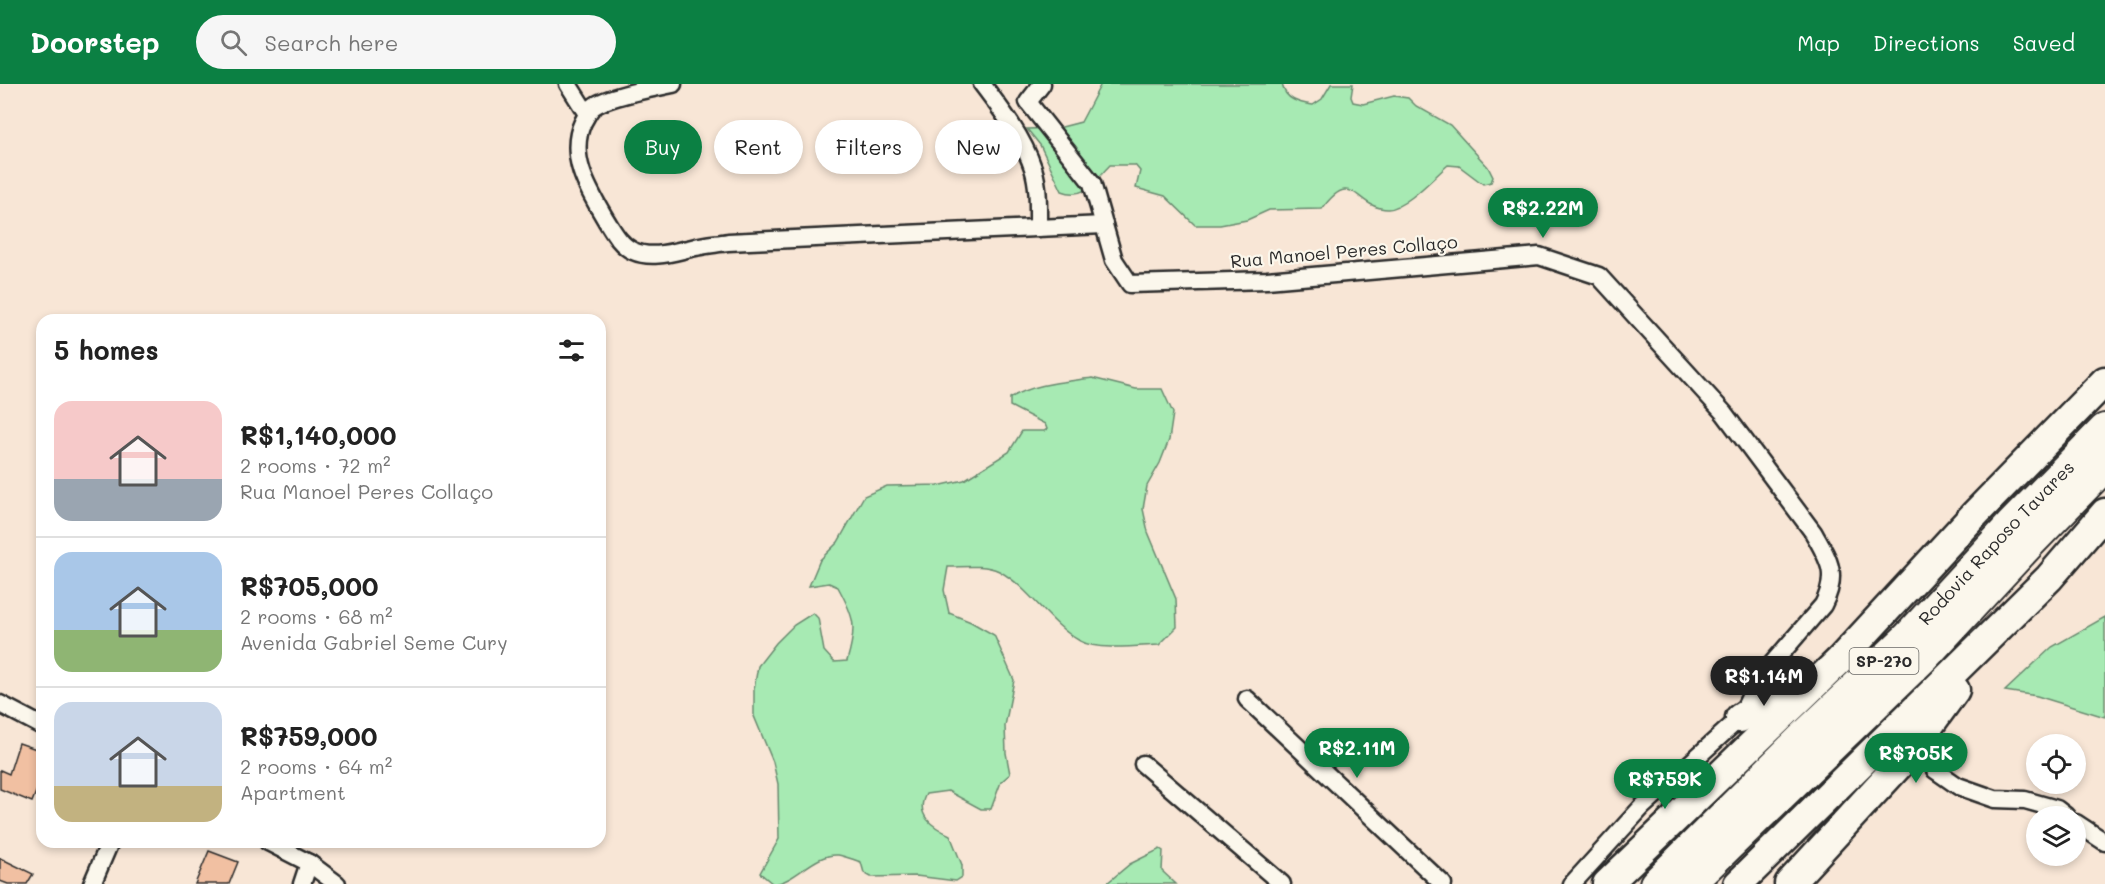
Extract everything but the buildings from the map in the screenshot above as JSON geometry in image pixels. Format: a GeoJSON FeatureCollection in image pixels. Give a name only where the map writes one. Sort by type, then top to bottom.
{"type":"FeatureCollection","features":[{"type":"Feature","properties":{"kind":"highway","name":"SP-270"},"geometry":{"type":"LineString","coordinates":[[1607,884],[1853,645],[2017,470],[2105,381]]}},
{"type":"Feature","properties":{"kind":"highway","name":"Rodovia Raposo Tavares"},"geometry":{"type":"LineString","coordinates":[[1656,884],[1805,736],[1909,637],[2011,526],[2105,430]]}},
{"type":"Feature","properties":{"kind":"highway","name":"Rodovia Raposo Tavares"},"geometry":{"type":"LineString","coordinates":[[1688,884],[1924,656],[2105,465]]}},
{"type":"Feature","properties":{"kind":"highway","name":"SP-270"},"geometry":{"type":"LineString","coordinates":[[1738,884],[2049,578],[2105,513]]}},
{"type":"Feature","properties":{"kind":"highway"},"geometry":{"type":"LineString","coordinates":[[1789,884],[1924,735],[1938,710],[1968,672],[2049,578]]}},
{"type":"Feature","properties":{"kind":"highway"},"geometry":{"type":"LineString","coordinates":[[1740,718],[1764,689],[1853,645]]}},
{"type":"Feature","properties":{"kind":"street"},"geometry":{"type":"LineString","coordinates":[[568,84],[587,114]]}},
{"type":"Feature","properties":{"kind":"street"},"geometry":{"type":"LineString","coordinates":[[672,84],[611,99],[593,106],[580,129],[578,159],[583,177],[618,240],[633,251],[646,254],[666,254],[728,242],[1104,225]]}},
{"type":"Feature","properties":{"kind":"street"},"geometry":{"type":"LineString","coordinates":[[982,84],[1004,115],[1033,167],[1037,189],[1038,228]]}},
{"type":"Feature","properties":{"kind":"street","name":"Rua Manoel Peres Collaço"},"geometry":{"type":"LineString","coordinates":[[1042,84],[1028,102],[1092,183],[1114,260],[1130,284],[1267,280],[1539,256],[1599,276],[1724,413],[1813,532],[1826,554],[1832,572],[1827,596],[1764,689]]}},
{"type":"Feature","properties":{"kind":"street"},"geometry":{"type":"LineString","coordinates":[[1246,699],[1443,884]]}},
{"type":"Feature","properties":{"kind":"street"},"geometry":{"type":"LineString","coordinates":[[0,704],[36,723]]}},
{"type":"Feature","properties":{"kind":"street"},"geometry":{"type":"LineString","coordinates":[[1572,884],[1642,807],[1740,718]]}},
{"type":"Feature","properties":{"kind":"street"},"geometry":{"type":"LineString","coordinates":[[1924,735],[1924,749],[1935,770]]}},
{"type":"Feature","properties":{"kind":"street"},"geometry":{"type":"LineString","coordinates":[[1143,764],[1282,884]]}},
{"type":"Feature","properties":{"kind":"street"},"geometry":{"type":"LineString","coordinates":[[1895,769],[1912,766],[1935,770],[1967,790],[1995,799],[2025,800],[2044,806]]}},
{"type":"Feature","properties":{"kind":"street"},"geometry":{"type":"LineString","coordinates":[[2086,830],[2105,842]]}},
{"type":"Feature","properties":{"kind":"street"},"geometry":{"type":"LineString","coordinates":[[92,884],[107,848]]}},
{"type":"Feature","properties":{"kind":"street"},"geometry":{"type":"LineString","coordinates":[[280,848],[309,863],[337,884]]}},
{"type":"Feature","properties":{"kind":"street"},"geometry":{"type":"LineString","coordinates":[[302,884],[309,863]]}},
{"type":"Feature","properties":{"kind":"green space"},"geometry":{"type":"Polygon","coordinates":[[[1101,84],[1282,84],[1289,97],[1298,102],[1313,105],[1322,99],[1331,84],[1353,84],[1351,97],[1353,102],[1363,104],[1394,96],[1408,98],[1416,106],[1450,125],[1488,167],[1493,177],[1491,182],[1483,184],[1459,166],[1448,165],[1411,198],[1395,208],[1377,207],[1348,190],[1341,191],[1332,197],[1322,209],[1269,210],[1247,220],[1220,225],[1195,225],[1165,196],[1136,188],[1140,171],[1135,165],[1110,165],[1084,191],[1070,193],[1062,191],[1040,145],[1027,129],[1058,128],[1081,122],[1101,84]]]}},
{"type":"Feature","properties":{"kind":"green space"},"geometry":{"type":"Polygon","coordinates":[[[1092,378],[1136,389],[1162,389],[1173,413],[1169,440],[1160,463],[1147,486],[1143,509],[1148,532],[1176,599],[1177,627],[1159,645],[1118,647],[1088,644],[1069,634],[1010,578],[999,571],[980,567],[948,567],[944,590],[949,613],[994,635],[1014,680],[1005,726],[1006,753],[1010,774],[1001,782],[991,809],[981,809],[948,791],[926,794],[923,801],[922,808],[927,819],[950,835],[962,865],[962,877],[956,881],[916,876],[871,877],[864,873],[861,862],[838,855],[821,858],[789,878],[773,884],[760,873],[779,839],[778,784],[773,762],[754,716],[754,689],[758,666],[794,625],[813,613],[818,618],[824,651],[834,662],[847,661],[853,623],[844,598],[838,587],[829,583],[809,586],[820,560],[838,542],[864,496],[887,486],[942,485],[964,480],[1009,452],[1022,431],[1047,429],[1045,424],[1010,406],[1010,398],[1040,386],[1092,378]]]}},
{"type":"Feature","properties":{"kind":"green space"},"geometry":{"type":"Polygon","coordinates":[[[2105,617],[2105,717],[2037,696],[2005,691],[2052,647],[2105,617]]]}},
{"type":"Feature","properties":{"kind":"green space"},"geometry":{"type":"Polygon","coordinates":[[[1160,849],[1163,851],[1162,871],[1176,884],[1106,884],[1130,864],[1160,849]]]}}]}
